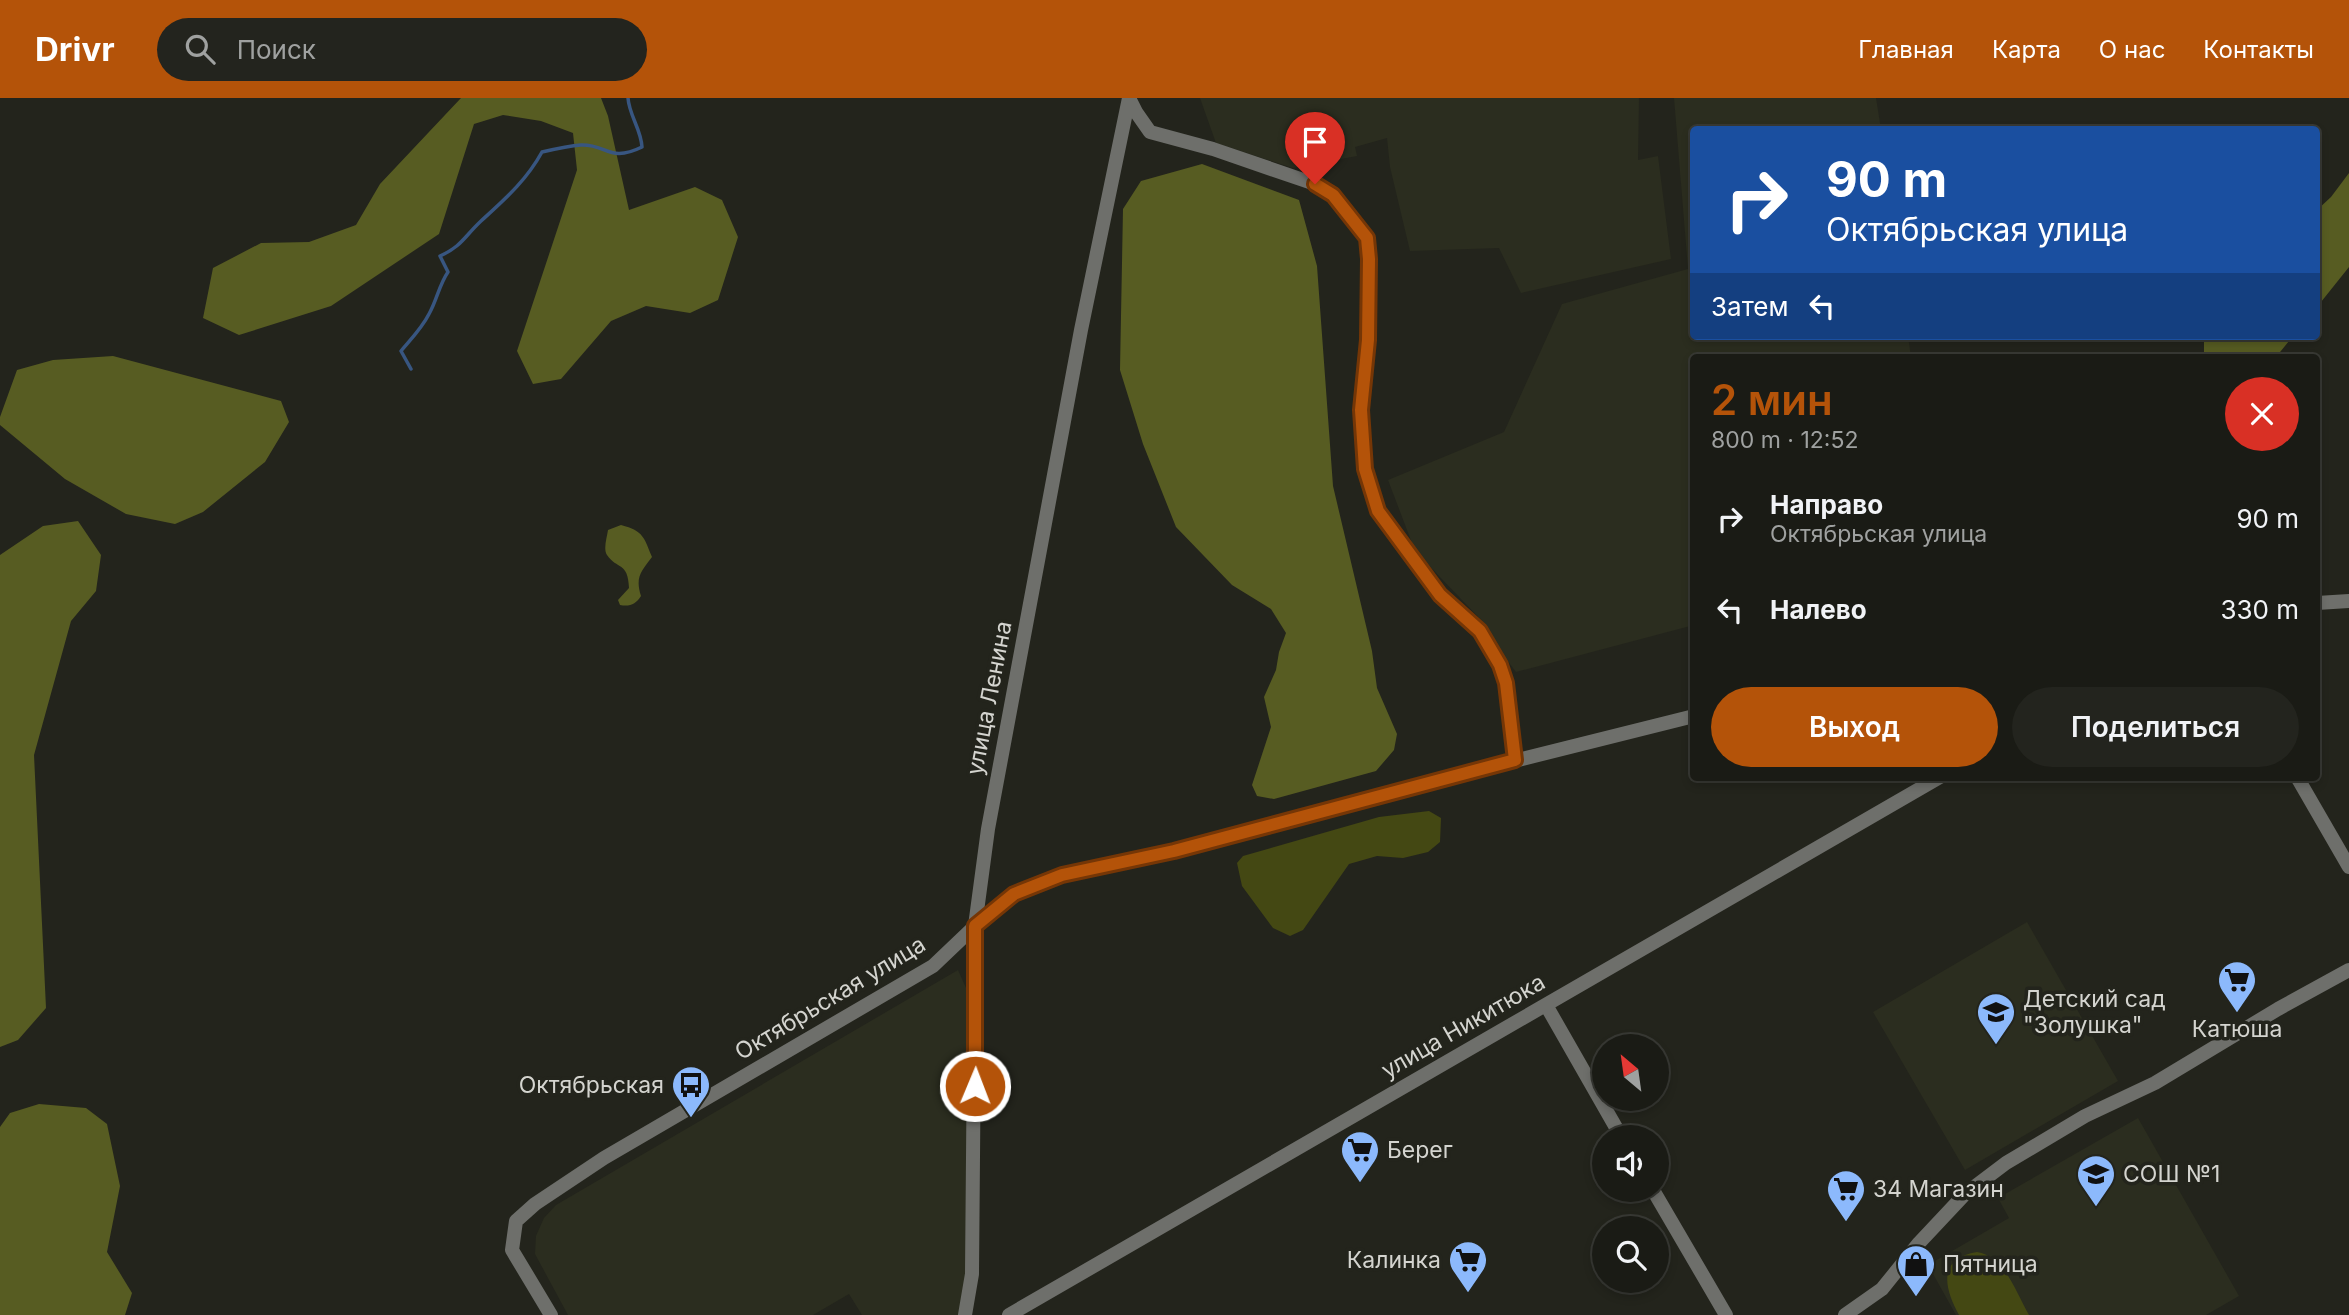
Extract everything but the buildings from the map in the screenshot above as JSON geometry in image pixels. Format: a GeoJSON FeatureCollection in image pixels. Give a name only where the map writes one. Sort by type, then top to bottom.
{"type":"FeatureCollection","features":[{"type":"Feature","properties":{"kind":"street"},"geometry":{"type":"LineString","coordinates":[[1129,98],[1150,132]]}},
{"type":"Feature","properties":{"kind":"street","name":"улица Ленина"},"geometry":{"type":"LineString","coordinates":[[965,1315],[972,1274],[975,926],[988,829],[1082,330],[1129,98]]}},
{"type":"Feature","properties":{"kind":"street"},"geometry":{"type":"LineString","coordinates":[[1120,142],[1134,134],[1150,132],[1213,149],[1315,184],[1333,195],[1367,238],[1368,340],[1361,410],[1365,469],[1378,511],[1440,595],[1480,631],[1500,665],[1506,683],[1515,760]]}},
{"type":"Feature","properties":{"kind":"street"},"geometry":{"type":"LineString","coordinates":[[2320,603],[2349,601]]}},
{"type":"Feature","properties":{"kind":"street","name":"Октябрьская улица"},"geometry":{"type":"LineString","coordinates":[[551,1315],[512,1250],[516,1221],[535,1204],[604,1158],[933,966],[1014,894],[1062,875],[1174,851],[1515,760],[1690,717]]}},
{"type":"Feature","properties":{"kind":"street","name":"улица Никитюка"},"geometry":{"type":"LineString","coordinates":[[1009,1315],[1933,781]]}},
{"type":"Feature","properties":{"kind":"street"},"geometry":{"type":"LineString","coordinates":[[2299,781],[2349,867]]}},
{"type":"Feature","properties":{"kind":"street"},"geometry":{"type":"LineString","coordinates":[[1845,1315],[1882,1289],[1919,1243],[1965,1194],[2006,1163],[2085,1116],[2155,1083],[2349,970]]}},
{"type":"Feature","properties":{"kind":"street"},"geometry":{"type":"LineString","coordinates":[[1546,1005],[1615,1125]]}},
{"type":"Feature","properties":{"kind":"street"},"geometry":{"type":"LineString","coordinates":[[1660,1202],[1726,1315]]}},
{"type":"Feature","properties":{"kind":"shaded area"},"geometry":{"type":"Polygon","coordinates":[[[1200,98],[1639,98],[1638,160],[1658,156],[1671,259],[1521,293],[1499,248],[1410,251],[1390,167],[1387,138],[1355,147],[1357,156],[1293,168],[1216,143],[1200,98]]]}},
{"type":"Feature","properties":{"kind":"shaded area"},"geometry":{"type":"Polygon","coordinates":[[[1674,98],[1876,98],[1881,126],[1690,126],[1690,340],[1909,340],[1911,354],[1690,354],[1690,626],[1516,672],[1485,624],[1415,551],[1388,480],[1504,432],[1562,304],[1688,269],[1674,98]]]}},
{"type":"Feature","properties":{"kind":"shaded area","name":"Детский сад \"Золушка\""},"geometry":{"type":"Polygon","coordinates":[[[2027,922],[2118,1081],[1965,1170],[1873,1012],[2027,922]]]}},
{"type":"Feature","properties":{"kind":"shaded area"},"geometry":{"type":"Polygon","coordinates":[[[958,970],[975,1008],[968,1292],[959,1315],[862,1315],[849,1294],[813,1315],[568,1315],[535,1254],[536,1236],[544,1218],[556,1205],[958,970]]]}},
{"type":"Feature","properties":{"kind":"shaded area","name":"СОШ №1"},"geometry":{"type":"Polygon","coordinates":[[[2138,1118],[2239,1296],[2206,1315],[1956,1315],[1928,1265],[2009,1218],[1998,1198],[2138,1118]]]}},
{"type":"Feature","properties":{"kind":"green space"},"geometry":{"type":"Polygon","coordinates":[[[461,98],[601,98],[608,116],[629,210],[695,187],[722,200],[738,237],[718,300],[690,313],[646,306],[611,321],[561,379],[533,384],[517,351],[577,170],[573,133],[541,121],[503,115],[474,124],[439,234],[331,306],[239,335],[203,318],[213,268],[261,243],[309,242],[356,225],[380,184],[461,98]]]}},
{"type":"Feature","properties":{"kind":"green space"},"geometry":{"type":"Polygon","coordinates":[[[1202,164],[1299,200],[1317,266],[1333,486],[1372,651],[1377,688],[1397,734],[1394,750],[1376,771],[1274,799],[1257,796],[1252,785],[1271,727],[1264,697],[1276,670],[1286,633],[1271,609],[1232,585],[1176,527],[1143,444],[1120,370],[1123,209],[1141,181],[1202,164]]]}},
{"type":"Feature","properties":{"kind":"green space"},"geometry":{"type":"Polygon","coordinates":[[[2349,173],[2349,267],[2320,303],[2320,207],[2349,173]]]}},
{"type":"Feature","properties":{"kind":"green space"},"geometry":{"type":"Polygon","coordinates":[[[2204,340],[2290,340],[2278,354],[2204,354],[2204,340]]]}},
{"type":"Feature","properties":{"kind":"green space"},"geometry":{"type":"Polygon","coordinates":[[[113,356],[281,401],[289,422],[265,462],[203,512],[175,524],[126,514],[65,479],[0,425],[0,417],[17,370],[53,360],[113,356]]]}},
{"type":"Feature","properties":{"kind":"green space"},"geometry":{"type":"Polygon","coordinates":[[[78,521],[101,555],[96,591],[71,621],[34,755],[46,1008],[18,1040],[0,1047],[0,555],[43,526],[78,521]]]}},
{"type":"Feature","properties":{"kind":"green space"},"geometry":{"type":"Polygon","coordinates":[[[621,525],[642,536],[652,557],[640,575],[641,596],[635,603],[627,606],[620,605],[618,600],[629,588],[627,574],[611,560],[605,550],[608,530],[621,525]]]}},
{"type":"Feature","properties":{"kind":"green space"},"geometry":{"type":"Polygon","coordinates":[[[1429,811],[1441,818],[1440,842],[1428,852],[1403,858],[1377,856],[1349,864],[1303,930],[1290,936],[1273,928],[1242,886],[1237,863],[1243,856],[1379,817],[1429,811]]]}},
{"type":"Feature","properties":{"kind":"green space"},"geometry":{"type":"Polygon","coordinates":[[[39,1104],[86,1108],[107,1124],[120,1186],[107,1252],[132,1293],[125,1315],[0,1315],[0,1127],[10,1113],[39,1104]]]}},
{"type":"Feature","properties":{"kind":"green space"},"geometry":{"type":"Polygon","coordinates":[[[1977,1252],[1995,1260],[2002,1268],[2029,1315],[1959,1315],[1950,1295],[1947,1276],[1955,1261],[1977,1252]]]}},
{"type":"Feature","properties":{"kind":"waterway"},"geometry":{"type":"LineString","coordinates":[[411,369],[401,351],[432,309],[448,272],[440,256],[458,245],[514,189],[542,152],[581,145],[615,153],[642,147],[628,98]]}},
{"type":"Feature","properties":{"kind":"place","name":"Катюша"},"geometry":{"type":"Point","coordinates":[2237,1014]}},
{"type":"Feature","properties":{"kind":"place","name":"Детский сад \"Золушка\""},"geometry":{"type":"Point","coordinates":[1996,1046]}},
{"type":"Feature","properties":{"kind":"place","name":"Октябрьская"},"geometry":{"type":"Point","coordinates":[691,1119]}},
{"type":"Feature","properties":{"kind":"place","name":"Берег"},"geometry":{"type":"Point","coordinates":[1360,1184]}},
{"type":"Feature","properties":{"kind":"place","name":"СОШ №1"},"geometry":{"type":"Point","coordinates":[2096,1208]}},
{"type":"Feature","properties":{"kind":"place","name":"34 Магазин"},"geometry":{"type":"Point","coordinates":[1846,1223]}},
{"type":"Feature","properties":{"kind":"place","name":"Калинка"},"geometry":{"type":"Point","coordinates":[1468,1294]}},
{"type":"Feature","properties":{"kind":"place","name":"Пятница"},"geometry":{"type":"Point","coordinates":[1916,1298]}},
{"type":"Feature","properties":{"kind":"route"},"geometry":{"type":"LineString","coordinates":[[975,1086],[975,926],[1014,894],[1062,875],[1174,851],[1515,760],[1506,683],[1500,665],[1480,631],[1440,595],[1378,511],[1365,469],[1361,410],[1368,340],[1367,238],[1333,195],[1315,184]]}}]}
